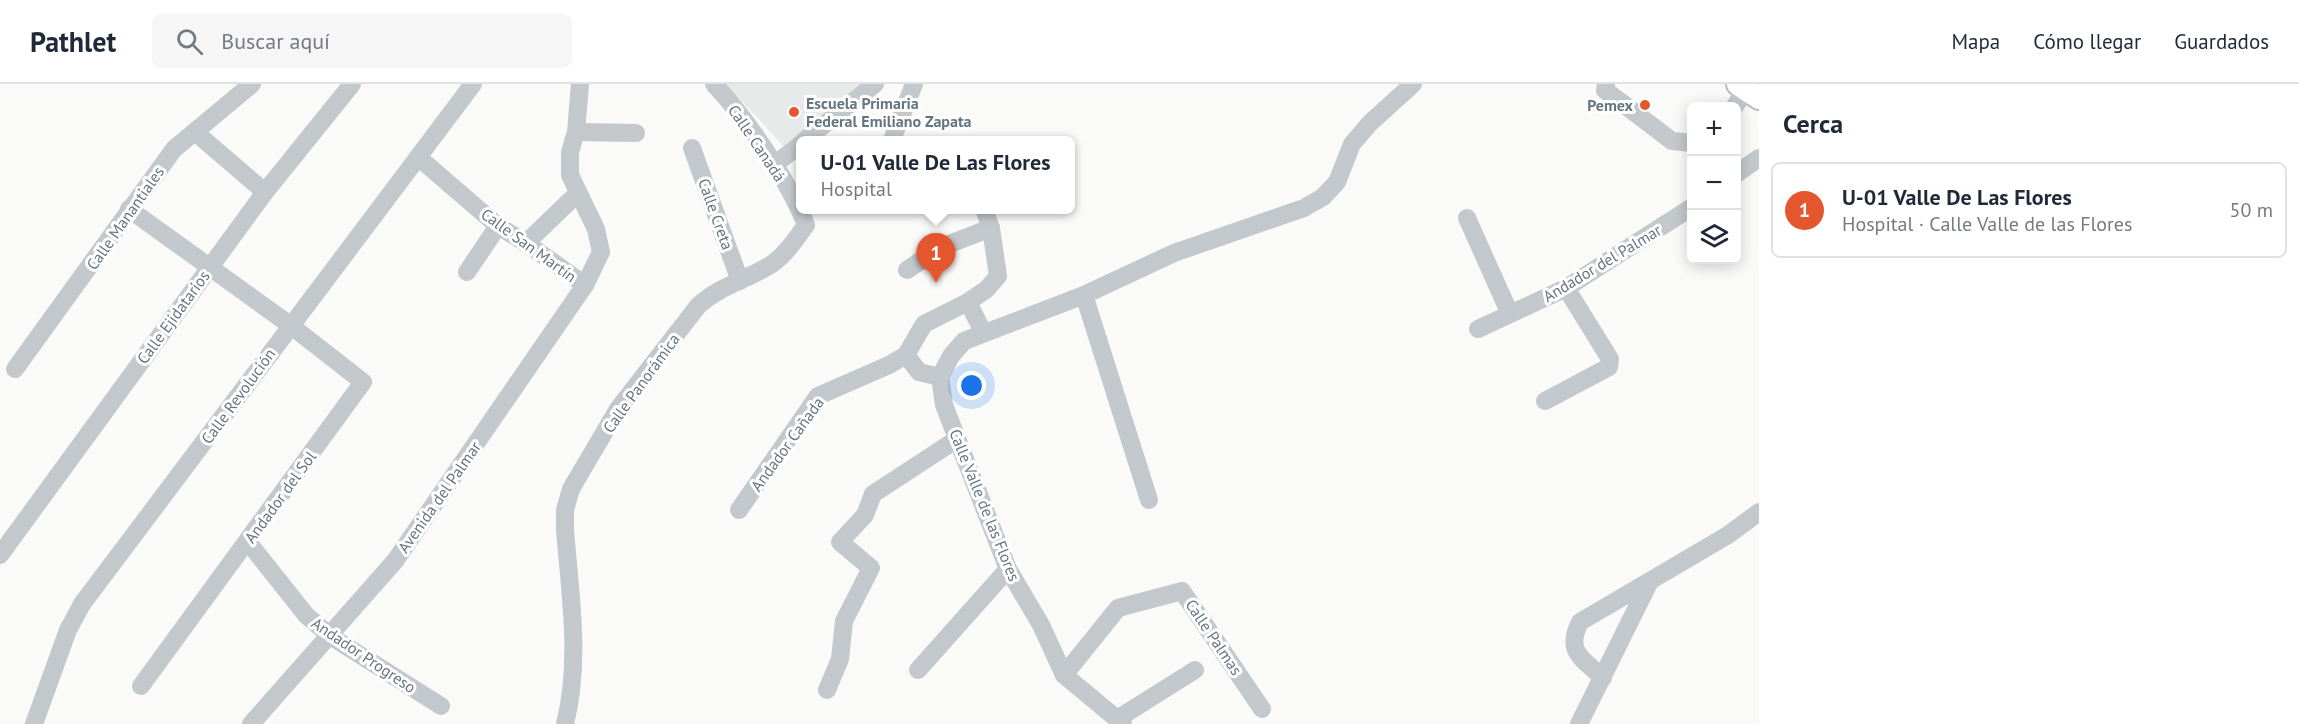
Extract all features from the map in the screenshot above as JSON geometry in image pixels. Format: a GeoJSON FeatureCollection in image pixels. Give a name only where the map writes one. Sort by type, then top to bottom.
{"type":"FeatureCollection","features":[{"type":"Feature","properties":{"kind":"street","name":"Calle Manantiales"},"geometry":{"type":"LineString","coordinates":[[15,369],[78,286],[129,209],[174,149],[252,84]]}},
{"type":"Feature","properties":{"kind":"street","name":"Calle Ejidatarios"},"geometry":{"type":"LineString","coordinates":[[0,555],[265,192],[352,84]]}},
{"type":"Feature","properties":{"kind":"street","name":"Calle Revolución"},"geometry":{"type":"LineString","coordinates":[[34,724],[68,630],[82,604],[473,84]]}},
{"type":"Feature","properties":{"kind":"street"},"geometry":{"type":"LineString","coordinates":[[526,243],[578,193],[570,175],[570,152],[576,132],[580,84]]}},
{"type":"Feature","properties":{"kind":"street","name":"Calle Canadá"},"geometry":{"type":"LineString","coordinates":[[714,84],[742,118],[774,165],[796,206]]}},
{"type":"Feature","properties":{"kind":"street"},"geometry":{"type":"LineString","coordinates":[[811,136],[876,84]]}},
{"type":"Feature","properties":{"kind":"street"},"geometry":{"type":"LineString","coordinates":[[894,136],[914,84]]}},
{"type":"Feature","properties":{"kind":"street"},"geometry":{"type":"LineString","coordinates":[[986,214],[991,228],[998,276],[987,289],[968,302],[924,324],[906,356],[919,372],[940,377],[951,356],[964,341],[983,332],[1084,295],[1174,253],[1304,208],[1323,197],[1337,182],[1352,144],[1413,84]]}},
{"type":"Feature","properties":{"kind":"street"},"geometry":{"type":"LineString","coordinates":[[1606,84],[1605,90],[1672,141],[1687,142]]}},
{"type":"Feature","properties":{"kind":"street"},"geometry":{"type":"LineString","coordinates":[[195,132],[265,192]]}},
{"type":"Feature","properties":{"kind":"street"},"geometry":{"type":"LineString","coordinates":[[576,132],[636,133]]}},
{"type":"Feature","properties":{"kind":"street","name":"Calle Creta"},"geometry":{"type":"LineString","coordinates":[[692,148],[740,280]]}},
{"type":"Feature","properties":{"kind":"street"},"geometry":{"type":"LineString","coordinates":[[774,165],[796,148]]}},
{"type":"Feature","properties":{"kind":"street","name":"Calle San Martín"},"geometry":{"type":"LineString","coordinates":[[418,157],[498,226],[585,285]]}},
{"type":"Feature","properties":{"kind":"street"},"geometry":{"type":"LineString","coordinates":[[1741,171],[1759,158]]}},
{"type":"Feature","properties":{"kind":"street","name":"Avenida del Palmar"},"geometry":{"type":"LineString","coordinates":[[251,724],[395,561],[585,285],[601,252],[596,229],[578,193]]}},
{"type":"Feature","properties":{"kind":"street"},"geometry":{"type":"LineString","coordinates":[[129,209],[290,325]]}},
{"type":"Feature","properties":{"kind":"street","name":"Andador del Palmar"},"geometry":{"type":"LineString","coordinates":[[1478,329],[1566,288],[1687,210]]}},
{"type":"Feature","properties":{"kind":"street","name":"Calle Canadá"},"geometry":{"type":"LineString","coordinates":[[798,236],[806,225],[800,214]]}},
{"type":"Feature","properties":{"kind":"street"},"geometry":{"type":"LineString","coordinates":[[1467,218],[1510,314]]}},
{"type":"Feature","properties":{"kind":"street"},"geometry":{"type":"LineString","coordinates":[[467,272],[498,226]]}},
{"type":"Feature","properties":{"kind":"street"},"geometry":{"type":"LineString","coordinates":[[907,270],[939,248],[991,228]]}},
{"type":"Feature","properties":{"kind":"street","name":"Calle Panorámica"},"geometry":{"type":"LineString","coordinates":[[565,724],[571,701],[573,671],[565,530],[565,510],[571,489],[618,409],[698,306],[713,292],[772,263],[798,236]]}},
{"type":"Feature","properties":{"kind":"street"},"geometry":{"type":"LineString","coordinates":[[1545,401],[1609,368],[1610,359],[1566,288]]}},
{"type":"Feature","properties":{"kind":"street"},"geometry":{"type":"LineString","coordinates":[[1084,295],[1149,500]]}},
{"type":"Feature","properties":{"kind":"street"},"geometry":{"type":"LineString","coordinates":[[968,302],[983,332]]}},
{"type":"Feature","properties":{"kind":"street","name":"Andador del Sol"},"geometry":{"type":"LineString","coordinates":[[141,686],[363,382],[290,325]]}},
{"type":"Feature","properties":{"kind":"street","name":"Andador Cañada"},"geometry":{"type":"LineString","coordinates":[[739,510],[818,396],[906,356]]}},
{"type":"Feature","properties":{"kind":"street","name":"Calle Valle de las Flores"},"geometry":{"type":"LineString","coordinates":[[940,377],[944,405],[1008,569],[1041,625],[1064,675],[1120,722]]}},
{"type":"Feature","properties":{"kind":"street"},"geometry":{"type":"LineString","coordinates":[[827,690],[840,659],[844,621],[871,568],[840,542],[865,515],[873,494],[957,439]]}},
{"type":"Feature","properties":{"kind":"street"},"geometry":{"type":"LineString","coordinates":[[1603,678],[1574,650],[1572,638],[1580,622],[1728,536],[1759,512]]}},
{"type":"Feature","properties":{"kind":"street","name":"Andador Progreso"},"geometry":{"type":"LineString","coordinates":[[248,542],[306,615],[330,636],[441,706]]}},
{"type":"Feature","properties":{"kind":"street"},"geometry":{"type":"LineString","coordinates":[[918,670],[1008,569]]}},
{"type":"Feature","properties":{"kind":"street"},"geometry":{"type":"LineString","coordinates":[[1579,724],[1649,583]]}},
{"type":"Feature","properties":{"kind":"street","name":"Calle Palmas"},"geometry":{"type":"LineString","coordinates":[[1064,675],[1118,608],[1182,591],[1262,709]]}},
{"type":"Feature","properties":{"kind":"street"},"geometry":{"type":"LineString","coordinates":[[1120,722],[1195,670]]}},
{"type":"Feature","properties":{"kind":"shaded area","name":"Escuela Primaria Federal Emiliano Zapata"},"geometry":{"type":"Polygon","coordinates":[[[726,84],[870,84],[806,136],[796,136],[796,144],[788,151],[726,84]]]}},
{"type":"Feature","properties":{"kind":"place","name":"Pemex"},"geometry":{"type":"Point","coordinates":[1645,105]}},
{"type":"Feature","properties":{"kind":"place","name":"Escuela Primaria Federal Emiliano Zapata"},"geometry":{"type":"Point","coordinates":[794,112]}},
{"type":"Feature","properties":{"kind":"place","name":"U-01 Valle De Las Flores"},"geometry":{"type":"Point","coordinates":[936,283]}}]}
